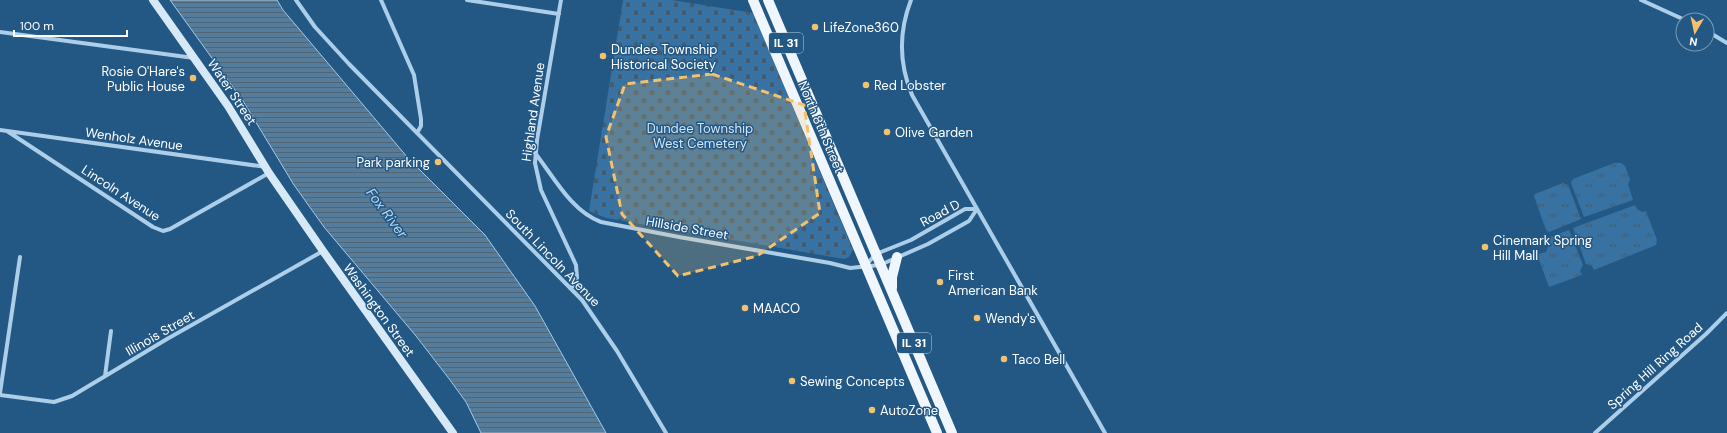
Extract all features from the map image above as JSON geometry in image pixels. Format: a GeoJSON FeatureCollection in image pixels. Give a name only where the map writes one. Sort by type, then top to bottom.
{"type":"FeatureCollection","features":[{"type":"Feature","properties":{"kind":"main road","name":"North 8th Street"},"geometry":{"type":"LineString","coordinates":[[753,0],[937,433]]}},
{"type":"Feature","properties":{"kind":"main road","name":"North 8th Street"},"geometry":{"type":"LineString","coordinates":[[768,0],[876,254]]}},
{"type":"Feature","properties":{"kind":"main road"},"geometry":{"type":"LineString","coordinates":[[771,43],[784,37]]}},
{"type":"Feature","properties":{"kind":"main road","name":"IL 31"},"geometry":{"type":"LineString","coordinates":[[876,254],[952,433]]}},
{"type":"Feature","properties":{"kind":"main road"},"geometry":{"type":"LineString","coordinates":[[892,292],[892,276],[897,257]]}},
{"type":"Feature","properties":{"kind":"street","name":"Water Street"},"geometry":{"type":"LineString","coordinates":[[153,0],[228,106],[288,199]]}},
{"type":"Feature","properties":{"kind":"street"},"geometry":{"type":"LineString","coordinates":[[296,0],[315,27],[417,133],[421,126],[422,119],[414,75],[381,0]]}},
{"type":"Feature","properties":{"kind":"street"},"geometry":{"type":"LineString","coordinates":[[467,0],[559,14]]}},
{"type":"Feature","properties":{"kind":"street","name":"Highland Avenue"},"geometry":{"type":"LineString","coordinates":[[561,0],[535,153],[535,169],[539,184],[576,265],[578,278],[571,289]]}},
{"type":"Feature","properties":{"kind":"street"},"geometry":{"type":"LineString","coordinates":[[911,0],[905,17],[902,34],[902,56],[905,76],[918,106],[1105,433]]}},
{"type":"Feature","properties":{"kind":"street"},"geometry":{"type":"LineString","coordinates":[[1641,0],[1675,15]]}},
{"type":"Feature","properties":{"kind":"street"},"geometry":{"type":"LineString","coordinates":[[0,32],[194,58]]}},
{"type":"Feature","properties":{"kind":"street"},"geometry":{"type":"LineString","coordinates":[[1715,36],[1727,43]]}},
{"type":"Feature","properties":{"kind":"street","name":"Wenholz Avenue"},"geometry":{"type":"LineString","coordinates":[[0,130],[268,170]]}},
{"type":"Feature","properties":{"kind":"street","name":"Lincoln Avenue"},"geometry":{"type":"LineString","coordinates":[[6,132],[163,231],[170,229],[268,170]]}},
{"type":"Feature","properties":{"kind":"street","name":"South Lincoln Avenue"},"geometry":{"type":"LineString","coordinates":[[417,133],[589,308],[666,433]]}},
{"type":"Feature","properties":{"kind":"street","name":"Hillside Street"},"geometry":{"type":"LineString","coordinates":[[535,153],[579,209],[590,218],[601,222],[687,239],[830,262],[850,268],[866,265]]}},
{"type":"Feature","properties":{"kind":"street","name":"Washington Street"},"geometry":{"type":"LineString","coordinates":[[288,199],[323,251],[453,433]]}},
{"type":"Feature","properties":{"kind":"street","name":"Road D"},"geometry":{"type":"LineString","coordinates":[[866,265],[876,254],[911,240],[965,209],[977,209]]}},
{"type":"Feature","properties":{"kind":"street","name":"Road D"},"geometry":{"type":"LineString","coordinates":[[866,265],[880,265],[928,244],[969,221],[977,209]]}},
{"type":"Feature","properties":{"kind":"street","name":"Illinois Street"},"geometry":{"type":"LineString","coordinates":[[0,394],[56,402],[72,396],[323,251]]}},
{"type":"Feature","properties":{"kind":"street"},"geometry":{"type":"LineString","coordinates":[[0,394],[20,257]]}},
{"type":"Feature","properties":{"kind":"street","name":"Spring Hill Ring Road"},"geometry":{"type":"LineString","coordinates":[[1595,433],[1706,334],[1727,313]]}},
{"type":"Feature","properties":{"kind":"street"},"geometry":{"type":"LineString","coordinates":[[105,376],[111,331]]}},
{"type":"Feature","properties":{"kind":"highlighted area"},"geometry":{"type":"Polygon","coordinates":[[[712,74],[804,105],[820,213],[757,256],[678,276],[622,214],[606,137],[625,84],[712,74]]]}},
{"type":"Feature","properties":{"kind":"green space","name":"Dundee Township West Cemetery"},"geometry":{"type":"Polygon","coordinates":[[[623,0],[672,0],[753,13],[853,250],[849,257],[844,259],[606,218],[589,211],[623,0]]]}},
{"type":"Feature","properties":{"kind":"green space"},"geometry":{"type":"Polygon","coordinates":[[[1614,163],[1621,163],[1625,166],[1630,180],[1628,184],[1633,200],[1584,217],[1571,183],[1573,179],[1614,163]]]}},
{"type":"Feature","properties":{"kind":"green space"},"geometry":{"type":"Polygon","coordinates":[[[1563,183],[1568,185],[1581,219],[1549,232],[1546,230],[1534,196],[1535,194],[1563,183]]]}},
{"type":"Feature","properties":{"kind":"green space"},"geometry":{"type":"Polygon","coordinates":[[[1635,205],[1638,210],[1643,212],[1646,211],[1657,240],[1656,245],[1594,270],[1592,266],[1586,264],[1573,228],[1635,205]]]}},
{"type":"Feature","properties":{"kind":"green space"},"geometry":{"type":"Polygon","coordinates":[[[1569,230],[1583,265],[1580,271],[1582,275],[1549,287],[1538,257],[1539,254],[1546,252],[1550,242],[1550,237],[1569,230]]]}},
{"type":"Feature","properties":{"kind":"water","name":"Fox River"},"geometry":{"type":"Polygon","coordinates":[[[170,0],[277,0],[283,10],[408,158],[485,235],[535,306],[606,433],[481,433],[466,402],[450,380],[416,336],[324,227],[294,185],[243,101],[170,0]]]}},
{"type":"Feature","properties":{"kind":"place","name":"LifeZone360"},"geometry":{"type":"Point","coordinates":[815,27]}},
{"type":"Feature","properties":{"kind":"place","name":"Dundee Township Historical Society"},"geometry":{"type":"Point","coordinates":[603,56]}},
{"type":"Feature","properties":{"kind":"place","name":"Rosie O'Hare's Public House"},"geometry":{"type":"Point","coordinates":[193,78]}},
{"type":"Feature","properties":{"kind":"place","name":"Red Lobster"},"geometry":{"type":"Point","coordinates":[866,85]}},
{"type":"Feature","properties":{"kind":"place","name":"Olive Garden"},"geometry":{"type":"Point","coordinates":[887,132]}},
{"type":"Feature","properties":{"kind":"place","name":"Park parking"},"geometry":{"type":"Point","coordinates":[438,162]}},
{"type":"Feature","properties":{"kind":"place","name":"Cinemark Spring Hill Mall"},"geometry":{"type":"Point","coordinates":[1485,247]}},
{"type":"Feature","properties":{"kind":"place","name":"First American Bank"},"geometry":{"type":"Point","coordinates":[940,282]}},
{"type":"Feature","properties":{"kind":"place","name":"MAACO"},"geometry":{"type":"Point","coordinates":[745,308]}},
{"type":"Feature","properties":{"kind":"place","name":"Wendy's"},"geometry":{"type":"Point","coordinates":[977,318]}},
{"type":"Feature","properties":{"kind":"place","name":"Taco Bell"},"geometry":{"type":"Point","coordinates":[1004,359]}},
{"type":"Feature","properties":{"kind":"place","name":"Sewing Concepts"},"geometry":{"type":"Point","coordinates":[792,381]}},
{"type":"Feature","properties":{"kind":"place","name":"AutoZone"},"geometry":{"type":"Point","coordinates":[872,410]}}]}
